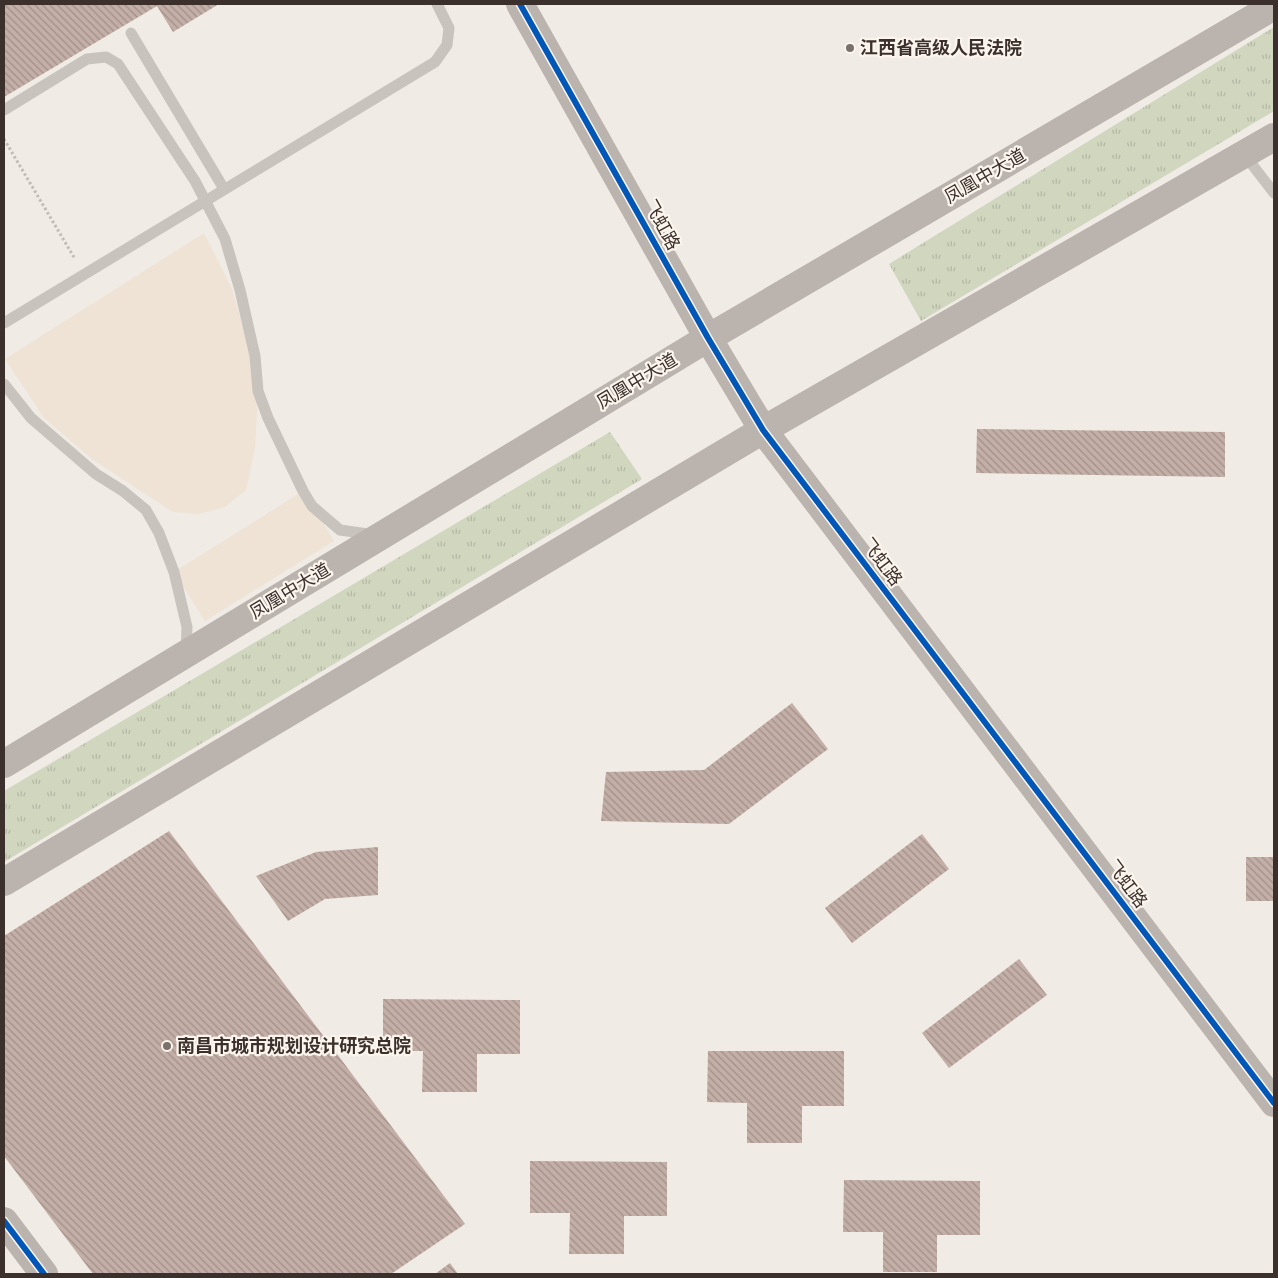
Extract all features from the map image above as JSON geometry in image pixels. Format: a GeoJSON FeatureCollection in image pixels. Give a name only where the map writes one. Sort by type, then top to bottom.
{"type":"FeatureCollection","features":[{"type":"Feature","properties":{"kind":"main road","name":"飞虹路"},"geometry":{"type":"LineString","coordinates":[[520,4],[708,338],[763,430],[1274,1103]]}},
{"type":"Feature","properties":{"kind":"main road","name":"凤凰中大道"},"geometry":{"type":"LineString","coordinates":[[4,764],[708,338],[1274,6]]}},
{"type":"Feature","properties":{"kind":"main road"},"geometry":{"type":"LineString","coordinates":[[4,882],[763,430],[1274,137]]}},
{"type":"Feature","properties":{"kind":"main road"},"geometry":{"type":"LineString","coordinates":[[4,1221],[44,1274]]}},
{"type":"Feature","properties":{"kind":"lane"},"geometry":{"type":"LineString","coordinates":[[4,323],[434,62],[448,45],[449,28],[438,4]]}},
{"type":"Feature","properties":{"kind":"lane"},"geometry":{"type":"LineString","coordinates":[[131,32],[224,189]]}},
{"type":"Feature","properties":{"kind":"lane"},"geometry":{"type":"LineString","coordinates":[[4,110],[87,60],[106,57],[118,64],[195,181],[225,240],[240,290],[255,356],[258,391],[268,418],[303,491],[312,506],[340,530],[381,536]]}},
{"type":"Feature","properties":{"kind":"lane"},"geometry":{"type":"LineString","coordinates":[[1244,154],[1274,193]]}},
{"type":"Feature","properties":{"kind":"lane"},"geometry":{"type":"LineString","coordinates":[[4,384],[31,418],[44,430],[96,474],[123,491],[146,510],[159,533],[174,572],[187,627],[186,654]]}},
{"type":"Feature","properties":{"kind":"path"},"geometry":{"type":"LineString","coordinates":[[4,139],[84,274]]}},
{"type":"Feature","properties":{"kind":"green space"},"geometry":{"type":"Polygon","coordinates":[[[1274,27],[1274,111],[921,321],[889,264],[1274,27]]]}},
{"type":"Feature","properties":{"kind":"green space"},"geometry":{"type":"Polygon","coordinates":[[[610,432],[642,479],[4,862],[4,791],[610,432]]]}},
{"type":"Feature","properties":{"kind":"shaded area"},"geometry":{"type":"Polygon","coordinates":[[[204,233],[232,289],[249,348],[258,391],[255,448],[246,490],[225,507],[198,514],[173,512],[92,459],[44,418],[5,359],[204,233]]]}},
{"type":"Feature","properties":{"kind":"shaded area"},"geometry":{"type":"Polygon","coordinates":[[[303,491],[334,541],[205,621],[174,572],[303,491]]]}},
{"type":"Feature","properties":{"kind":"building"},"geometry":{"type":"Polygon","coordinates":[[[4,4],[219,4],[173,32],[157,6],[4,97],[4,4]]]}},
{"type":"Feature","properties":{"kind":"building"},"geometry":{"type":"Polygon","coordinates":[[[977,429],[1225,432],[1225,477],[976,473],[977,429]]]}},
{"type":"Feature","properties":{"kind":"building"},"geometry":{"type":"Polygon","coordinates":[[[792,703],[828,749],[729,824],[601,821],[606,772],[704,770],[792,703]]]}},
{"type":"Feature","properties":{"kind":"building","name":"南昌市城市规划设计研究总院"},"geometry":{"type":"Polygon","coordinates":[[[169,831],[465,1224],[391,1274],[93,1274],[4,1156],[4,936],[169,831]]]}},
{"type":"Feature","properties":{"kind":"building"},"geometry":{"type":"Polygon","coordinates":[[[922,834],[949,869],[852,943],[825,908],[922,834]]]}},
{"type":"Feature","properties":{"kind":"building"},"geometry":{"type":"Polygon","coordinates":[[[378,847],[378,895],[325,899],[288,921],[256,876],[316,852],[378,847]]]}},
{"type":"Feature","properties":{"kind":"building"},"geometry":{"type":"Polygon","coordinates":[[[1246,857],[1274,857],[1274,901],[1246,901],[1246,857]]]}},
{"type":"Feature","properties":{"kind":"building"},"geometry":{"type":"Polygon","coordinates":[[[1019,959],[1047,995],[949,1068],[922,1033],[1019,959]]]}},
{"type":"Feature","properties":{"kind":"building"},"geometry":{"type":"Polygon","coordinates":[[[383,999],[520,1000],[520,1054],[477,1054],[477,1092],[422,1092],[423,1051],[383,1051],[383,999]]]}},
{"type":"Feature","properties":{"kind":"building"},"geometry":{"type":"Polygon","coordinates":[[[708,1051],[844,1051],[844,1106],[802,1106],[802,1143],[747,1143],[747,1103],[707,1102],[708,1051]]]}},
{"type":"Feature","properties":{"kind":"building"},"geometry":{"type":"Polygon","coordinates":[[[530,1161],[667,1162],[667,1216],[624,1216],[624,1254],[569,1254],[570,1213],[530,1213],[530,1161]]]}},
{"type":"Feature","properties":{"kind":"building"},"geometry":{"type":"Polygon","coordinates":[[[844,1180],[980,1181],[980,1235],[937,1235],[937,1272],[883,1272],[883,1232],[843,1232],[844,1180]]]}},
{"type":"Feature","properties":{"kind":"building"},"geometry":{"type":"Polygon","coordinates":[[[450,1263],[458,1274],[435,1274],[450,1263]]]}},
{"type":"Feature","properties":{"kind":"cycle path"},"geometry":{"type":"LineString","coordinates":[[520,4],[708,338],[763,430],[1274,1103]]}},
{"type":"Feature","properties":{"kind":"cycle path"},"geometry":{"type":"LineString","coordinates":[[4,1221],[44,1274]]}},
{"type":"Feature","properties":{"kind":"place","name":"江西省高级人民法院"},"geometry":{"type":"Point","coordinates":[850,48]}},
{"type":"Feature","properties":{"kind":"place","name":"南昌市城市规划设计研究总院"},"geometry":{"type":"Point","coordinates":[167,1046]}}]}
